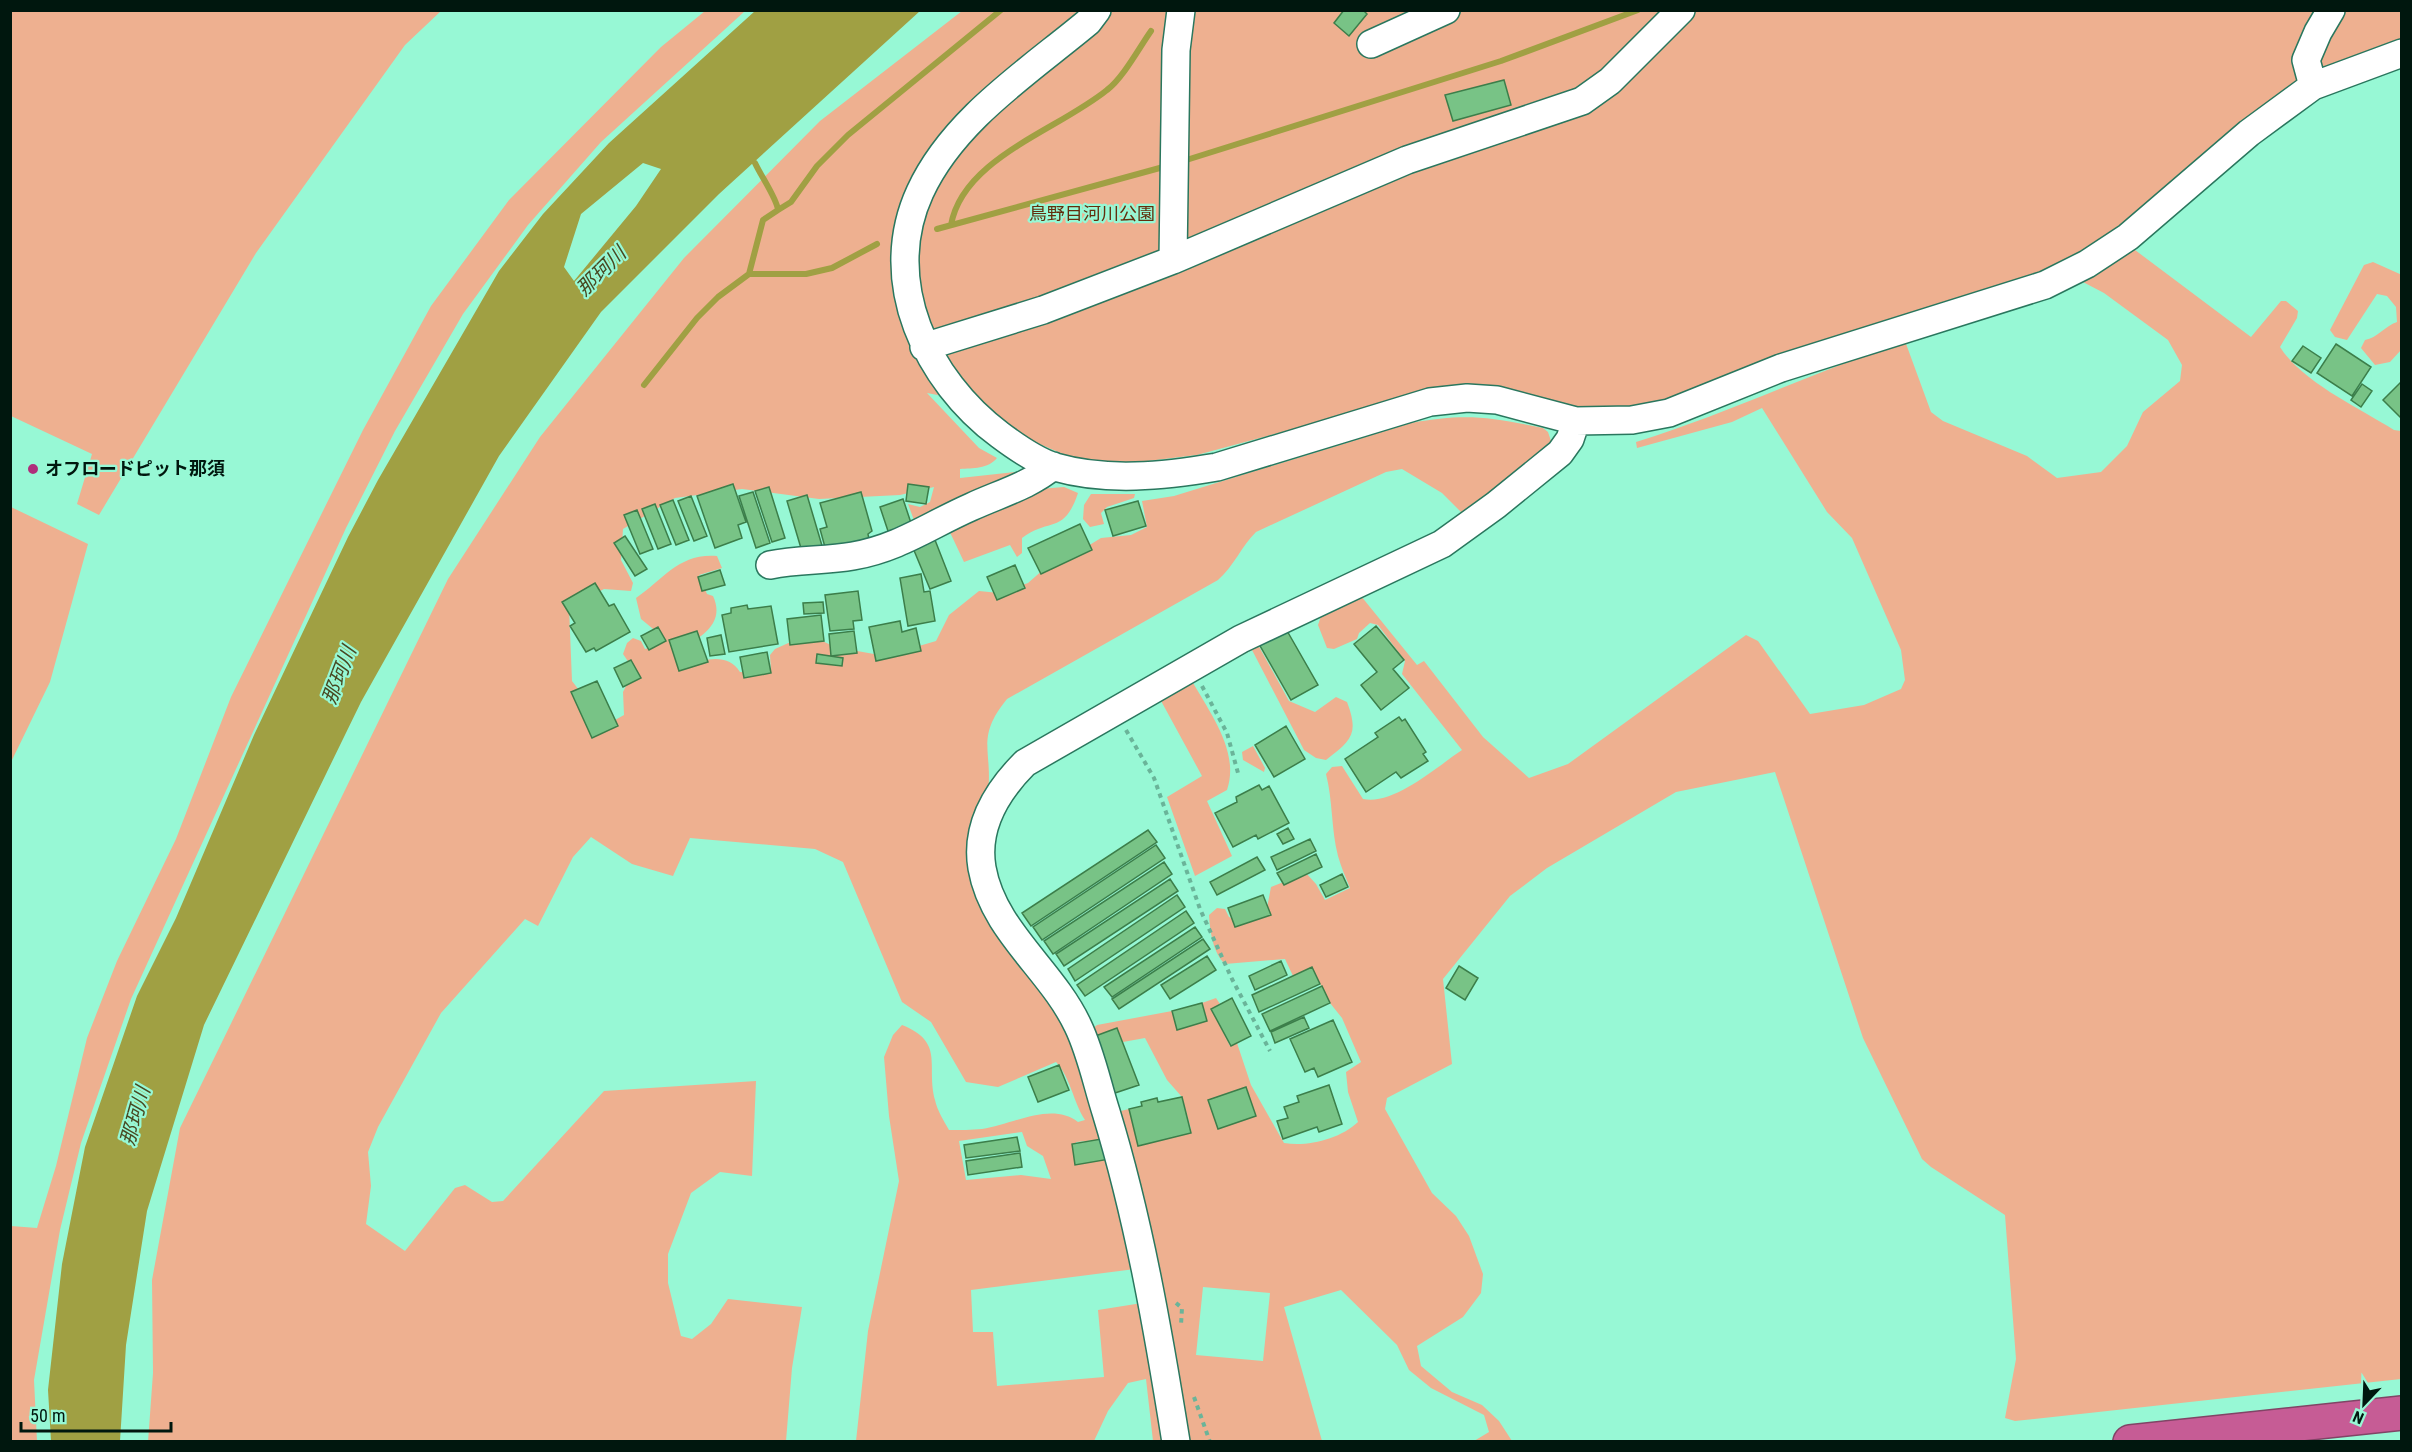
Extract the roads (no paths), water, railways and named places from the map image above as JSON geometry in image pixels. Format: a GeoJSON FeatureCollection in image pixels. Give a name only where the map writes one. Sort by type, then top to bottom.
{"type":"FeatureCollection","features":[{"type":"Feature","properties":{"kind":"highway"},"geometry":{"type":"LineString","coordinates":[[2130,1442],[2402,1413]]}},
{"type":"Feature","properties":{"kind":"street"},"geometry":{"type":"LineString","coordinates":[[1098,10],[1088,22],[960,130],[938,157],[919,194],[907,236],[906,268],[911,306],[924,347],[945,382],[978,419],[1012,444],[1053,466],[1091,475],[1135,475],[1217,467],[1430,402],[1458,399],[1497,400],[1576,421],[1632,420],[1669,413],[1781,368],[2045,285],[2087,264],[2128,237],[2249,133],[2313,86],[2402,53]]}},
{"type":"Feature","properties":{"kind":"street"},"geometry":{"type":"LineString","coordinates":[[1173,260],[1176,50],[1181,10]]}},
{"type":"Feature","properties":{"kind":"street"},"geometry":{"type":"LineString","coordinates":[[1371,44],[1446,10]]}},
{"type":"Feature","properties":{"kind":"street"},"geometry":{"type":"LineString","coordinates":[[924,347],[1043,310],[1173,260],[1407,160],[1582,101],[1610,81],[1681,10]]}},
{"type":"Feature","properties":{"kind":"street"},"geometry":{"type":"LineString","coordinates":[[2313,86],[2306,60],[2331,10]]}},
{"type":"Feature","properties":{"kind":"street"},"geometry":{"type":"LineString","coordinates":[[1176,1442],[1137,1226],[1086,1044],[1066,1005],[999,914],[986,888],[982,865],[985,824],[999,793],[1025,763],[1241,639],[1442,544],[1496,506],[1560,453],[1570,439],[1576,421]]}},
{"type":"Feature","properties":{"kind":"street"},"geometry":{"type":"LineString","coordinates":[[770,565],[794,560],[852,556],[889,547],[921,534],[969,507],[1037,479],[1053,466]]}},
{"type":"Feature","properties":{"kind":"water","name":"那珂川"},"geometry":{"type":"Polygon","coordinates":[[[755,11],[920,11],[719,194],[601,312],[499,456],[361,702],[204,1025],[147,1211],[126,1345],[120,1441],[51,1441],[48,1390],[62,1264],[85,1147],[137,996],[176,918],[254,735],[348,537],[378,480],[499,271],[543,214],[609,143],[755,11]],[[643,163],[581,214],[564,267],[574,281],[636,206],[661,169],[643,163]]]}},
{"type":"Feature","properties":{"kind":"waterway"},"geometry":{"type":"LineString","coordinates":[[778,210],[791,202],[817,166],[848,135],[1001,10]]}},
{"type":"Feature","properties":{"kind":"waterway"},"geometry":{"type":"LineString","coordinates":[[1180,162],[1501,61],[1638,10]]}},
{"type":"Feature","properties":{"kind":"waterway"},"geometry":{"type":"LineString","coordinates":[[951,225],[959,202],[974,181],[1015,147],[1087,105],[1113,85],[1151,31]]}},
{"type":"Feature","properties":{"kind":"waterway"},"geometry":{"type":"LineString","coordinates":[[644,385],[697,318],[718,297],[749,274],[763,220],[778,210],[755,163]]}},
{"type":"Feature","properties":{"kind":"waterway"},"geometry":{"type":"LineString","coordinates":[[937,229],[1167,166]]}},
{"type":"Feature","properties":{"kind":"waterway"},"geometry":{"type":"LineString","coordinates":[[749,274],[806,274],[832,268],[877,244]]}},
{"type":"Feature","properties":{"kind":"place","name":"オフロードピット那須"},"geometry":{"type":"Point","coordinates":[33,469]}},
{"type":"Feature","properties":{"kind":"park label","name":"鳥野目河川公園"},"geometry":{"type":"Point","coordinates":[1092,214]}}]}
